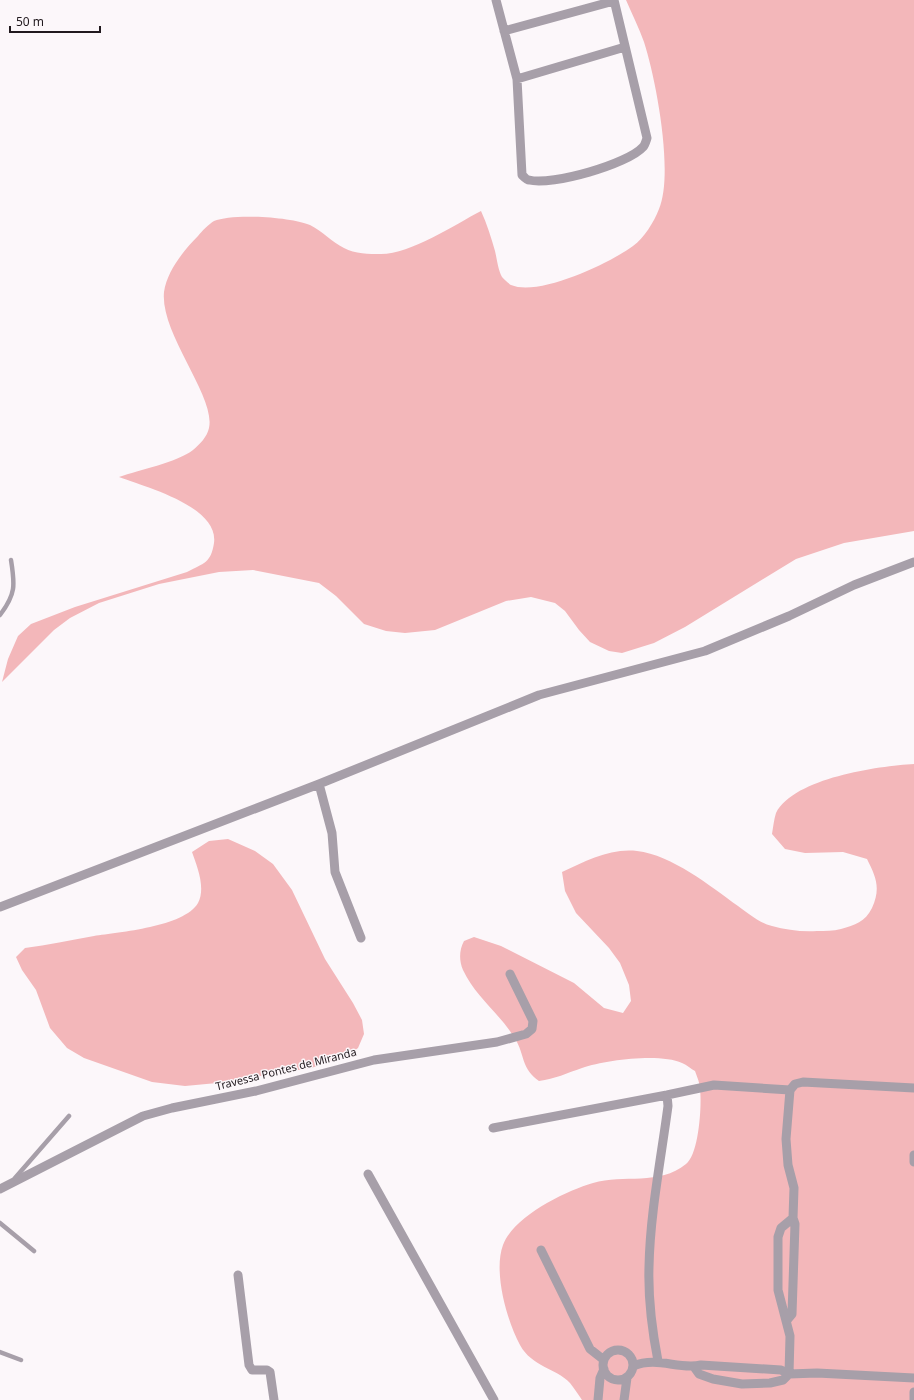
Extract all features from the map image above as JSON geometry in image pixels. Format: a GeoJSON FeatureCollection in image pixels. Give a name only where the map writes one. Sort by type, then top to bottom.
{"type":"FeatureCollection","features":[{"type":"Feature","properties":{"kind":"street"},"geometry":{"type":"LineString","coordinates":[[496,0],[504,31],[517,79],[522,175],[529,180],[552,180],[595,170],[630,156],[644,146],[647,138],[614,0],[504,31]]}},
{"type":"Feature","properties":{"kind":"street"},"geometry":{"type":"LineString","coordinates":[[517,79],[625,47]]}},
{"type":"Feature","properties":{"kind":"street"},"geometry":{"type":"LineString","coordinates":[[0,907],[319,784],[539,695],[705,651],[789,616],[854,585],[914,562]]}},
{"type":"Feature","properties":{"kind":"street"},"geometry":{"type":"LineString","coordinates":[[319,784],[332,833],[335,872],[361,938]]}},
{"type":"Feature","properties":{"kind":"street","name":"Travessa Pontes de Miranda"},"geometry":{"type":"LineString","coordinates":[[0,1189],[143,1116],[172,1108],[256,1091],[374,1060],[497,1042],[526,1034],[532,1029],[533,1021],[510,974]]}},
{"type":"Feature","properties":{"kind":"street"},"geometry":{"type":"LineString","coordinates":[[787,1320],[792,1314],[795,1224],[793,1218],[794,1193],[788,1165],[786,1139],[790,1090],[795,1084],[803,1082],[914,1088]]}},
{"type":"Feature","properties":{"kind":"street"},"geometry":{"type":"LineString","coordinates":[[493,1128],[714,1085],[790,1090]]}},
{"type":"Feature","properties":{"kind":"street"},"geometry":{"type":"LineString","coordinates":[[658,1361],[651,1316],[649,1268],[653,1216],[668,1106],[667,1095]]}},
{"type":"Feature","properties":{"kind":"street"},"geometry":{"type":"LineString","coordinates":[[914,1156],[914,1162]]}},
{"type":"Feature","properties":{"kind":"street"},"geometry":{"type":"LineString","coordinates":[[368,1174],[494,1400]]}},
{"type":"Feature","properties":{"kind":"street"},"geometry":{"type":"LineString","coordinates":[[694,1367],[699,1374],[713,1379],[742,1384],[770,1383],[783,1380],[789,1374],[790,1336],[787,1320],[781,1308],[778,1290],[778,1237],[781,1228],[793,1218]]}},
{"type":"Feature","properties":{"kind":"street"},"geometry":{"type":"LineString","coordinates":[[541,1250],[590,1349],[604,1365],[609,1377],[622,1380],[627,1378]]}},
{"type":"Feature","properties":{"kind":"street"},"geometry":{"type":"LineString","coordinates":[[238,1275],[248,1365],[252,1370],[267,1370],[270,1372],[274,1400]]}},
{"type":"Feature","properties":{"kind":"street"},"geometry":{"type":"LineString","coordinates":[[598,1400],[600,1378],[610,1353],[619,1350],[628,1353],[634,1366]]}},
{"type":"Feature","properties":{"kind":"street"},"geometry":{"type":"LineString","coordinates":[[624,1400],[627,1378],[634,1366],[643,1362],[658,1361],[694,1367],[701,1365],[782,1370],[789,1374],[817,1373],[914,1378]]}},
{"type":"Feature","properties":{"kind":"street"},"geometry":{"type":"LineString","coordinates":[[914,1392],[914,1400]]}},
{"type":"Feature","properties":{"kind":"lane"},"geometry":{"type":"LineString","coordinates":[[0,615],[11,601],[15,584],[11,560]]}},
{"type":"Feature","properties":{"kind":"lane"},"geometry":{"type":"LineString","coordinates":[[11,1184],[69,1116]]}},
{"type":"Feature","properties":{"kind":"lane"},"geometry":{"type":"LineString","coordinates":[[0,1223],[34,1251]]}},
{"type":"Feature","properties":{"kind":"lane"},"geometry":{"type":"LineString","coordinates":[[0,1352],[21,1360]]}},
{"type":"Feature","properties":{"kind":"shaded area"},"geometry":{"type":"Polygon","coordinates":[[[626,0],[914,0],[914,531],[844,543],[796,559],[685,627],[654,643],[622,653],[609,651],[590,642],[565,611],[555,603],[531,597],[506,601],[435,630],[405,633],[386,631],[364,624],[336,596],[319,583],[253,570],[219,572],[159,584],[99,603],[70,618],[54,630],[2,682],[8,659],[18,636],[31,624],[75,607],[187,572],[206,562],[211,555],[214,543],[212,530],[205,518],[193,508],[178,500],[119,477],[168,462],[186,454],[201,443],[208,431],[209,415],[204,399],[170,326],[165,309],[164,292],[169,276],[177,261],[212,222],[234,217],[262,217],[301,222],[319,230],[340,246],[348,250],[362,253],[381,254],[393,253],[419,244],[481,211],[495,251],[502,277],[511,285],[523,287],[539,286],[556,282],[592,269],[622,253],[641,239],[659,209],[663,193],[665,173],[664,151],[662,126],[649,58],[644,42],[626,0]]]}},
{"type":"Feature","properties":{"kind":"shaded area"},"geometry":{"type":"Polygon","coordinates":[[[914,764],[914,1400],[582,1400],[570,1383],[558,1374],[537,1363],[520,1345],[510,1323],[503,1296],[500,1256],[503,1245],[517,1225],[528,1215],[541,1206],[569,1192],[593,1183],[617,1179],[664,1175],[676,1171],[686,1164],[694,1150],[699,1129],[701,1096],[699,1082],[695,1071],[684,1064],[660,1058],[605,1062],[539,1081],[527,1068],[520,1048],[511,1032],[468,980],[463,970],[460,956],[464,941],[474,937],[501,946],[574,983],[604,1008],[623,1013],[631,1001],[629,985],[620,963],[609,948],[576,913],[565,891],[562,872],[598,856],[617,851],[637,851],[664,858],[690,872],[754,918],[767,925],[788,930],[806,931],[832,931],[851,926],[866,917],[875,901],[877,888],[875,877],[867,859],[843,852],[805,853],[785,849],[772,834],[776,813],[786,801],[800,791],[818,783],[859,771],[914,764]]]}},
{"type":"Feature","properties":{"kind":"shaded area"},"geometry":{"type":"Polygon","coordinates":[[[228,839],[255,851],[273,864],[292,890],[325,959],[362,1020],[364,1034],[358,1048],[346,1057],[311,1068],[217,1083],[185,1086],[152,1082],[84,1058],[67,1048],[50,1028],[36,990],[22,970],[16,957],[25,948],[150,927],[179,918],[191,911],[198,903],[200,897],[200,877],[192,852],[209,841],[228,839]]]}}]}
